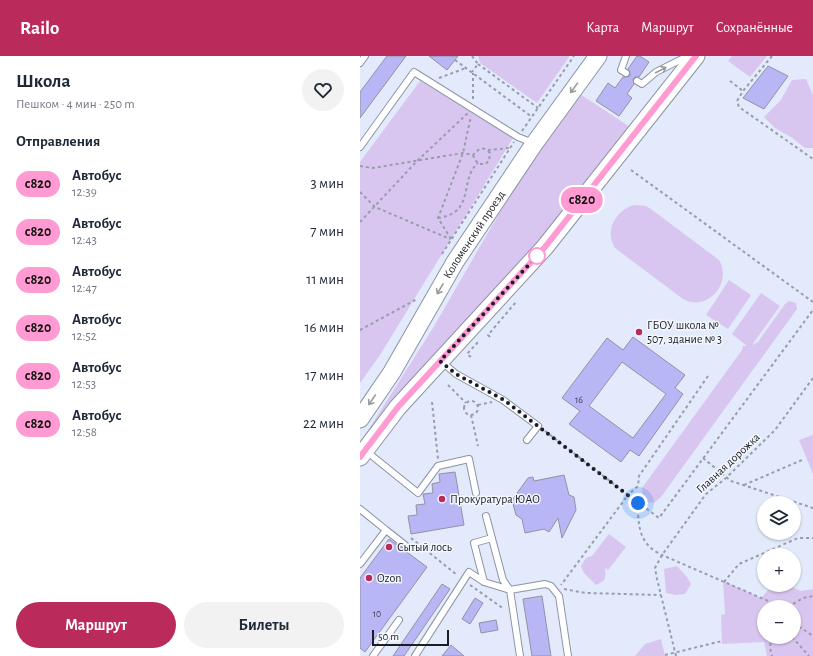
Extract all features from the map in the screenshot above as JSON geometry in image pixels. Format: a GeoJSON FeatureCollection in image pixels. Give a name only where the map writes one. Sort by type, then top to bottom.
{"type":"FeatureCollection","features":[{"type":"Feature","properties":{"kind":"main road","name":"Коломенский проезд"},"geometry":{"type":"LineString","coordinates":[[360,419],[392,372],[455,262],[534,144],[598,56]]}},
{"type":"Feature","properties":{"kind":"main road"},"geometry":{"type":"LineString","coordinates":[[362,454],[398,407],[545,247],[696,56]]}},
{"type":"Feature","properties":{"kind":"lane"},"geometry":{"type":"LineString","coordinates":[[360,63],[365,56]]}},
{"type":"Feature","properties":{"kind":"lane"},"geometry":{"type":"LineString","coordinates":[[626,56],[621,70],[626,73]]}},
{"type":"Feature","properties":{"kind":"lane"},"geometry":{"type":"LineString","coordinates":[[637,81],[642,84],[656,72],[688,56]]}},
{"type":"Feature","properties":{"kind":"lane"},"geometry":{"type":"LineString","coordinates":[[360,147],[414,72],[518,136],[534,144]]}},
{"type":"Feature","properties":{"kind":"lane"},"geometry":{"type":"LineString","coordinates":[[440,361],[456,374],[504,400],[538,426],[527,440]]}},
{"type":"Feature","properties":{"kind":"lane"},"geometry":{"type":"LineString","coordinates":[[362,454],[418,493],[438,466],[469,459],[476,493]]}},
{"type":"Feature","properties":{"kind":"lane"},"geometry":{"type":"LineString","coordinates":[[360,509],[405,545]]}},
{"type":"Feature","properties":{"kind":"lane"},"geometry":{"type":"LineString","coordinates":[[486,516],[504,580],[510,590],[520,656]]}},
{"type":"Feature","properties":{"kind":"lane"},"geometry":{"type":"LineString","coordinates":[[360,564],[386,530]]}},
{"type":"Feature","properties":{"kind":"lane"},"geometry":{"type":"LineString","coordinates":[[484,582],[474,543],[492,538]]}},
{"type":"Feature","properties":{"kind":"lane"},"geometry":{"type":"LineString","coordinates":[[414,656],[469,572],[484,582],[510,590],[545,584],[551,586],[559,596],[568,656]]}},
{"type":"Feature","properties":{"kind":"lane"},"geometry":{"type":"LineString","coordinates":[[373,656],[398,620]]}},
{"type":"Feature","properties":{"kind":"path"},"geometry":{"type":"LineString","coordinates":[[472,56],[478,64],[538,108]]}},
{"type":"Feature","properties":{"kind":"path"},"geometry":{"type":"LineString","coordinates":[[442,254],[518,136],[574,56]]}},
{"type":"Feature","properties":{"kind":"path"},"geometry":{"type":"LineString","coordinates":[[772,56],[743,91],[738,101],[739,107],[813,160]]}},
{"type":"Feature","properties":{"kind":"path"},"geometry":{"type":"LineString","coordinates":[[455,60],[532,117]]}},
{"type":"Feature","properties":{"kind":"path"},"geometry":{"type":"LineString","coordinates":[[438,218],[463,153],[473,108],[472,73],[478,64]]}},
{"type":"Feature","properties":{"kind":"path"},"geometry":{"type":"LineString","coordinates":[[429,81],[466,68]]}},
{"type":"Feature","properties":{"kind":"path"},"geometry":{"type":"LineString","coordinates":[[730,81],[743,91]]}},
{"type":"Feature","properties":{"kind":"path"},"geometry":{"type":"LineString","coordinates":[[360,222],[418,161],[473,108]]}},
{"type":"Feature","properties":{"kind":"path"},"geometry":{"type":"LineString","coordinates":[[473,155],[481,148],[487,150],[510,148]]}},
{"type":"Feature","properties":{"kind":"path"},"geometry":{"type":"LineString","coordinates":[[473,155],[478,163],[485,164],[489,161],[490,153],[487,150]]}},
{"type":"Feature","properties":{"kind":"path"},"geometry":{"type":"LineString","coordinates":[[360,166],[373,168],[463,153],[473,155]]}},
{"type":"Feature","properties":{"kind":"path"},"geometry":{"type":"LineString","coordinates":[[438,218],[454,213],[460,208],[465,196],[468,177],[475,165],[478,163]]}},
{"type":"Feature","properties":{"kind":"path"},"geometry":{"type":"LineString","coordinates":[[631,170],[813,302]]}},
{"type":"Feature","properties":{"kind":"path"},"geometry":{"type":"LineString","coordinates":[[360,192],[375,207],[451,239]]}},
{"type":"Feature","properties":{"kind":"path"},"geometry":{"type":"LineString","coordinates":[[438,218],[451,239]]}},
{"type":"Feature","properties":{"kind":"path"},"geometry":{"type":"LineString","coordinates":[[360,330],[417,298]]}},
{"type":"Feature","properties":{"kind":"path"},"geometry":{"type":"LineString","coordinates":[[490,337],[488,335],[516,302]]}},
{"type":"Feature","properties":{"kind":"path"},"geometry":{"type":"LineString","coordinates":[[538,426],[659,518],[813,310]]}},
{"type":"Feature","properties":{"kind":"path"},"geometry":{"type":"LineString","coordinates":[[471,358],[467,354],[479,341]]}},
{"type":"Feature","properties":{"kind":"path"},"geometry":{"type":"LineString","coordinates":[[661,595],[586,593],[559,588],[628,495],[638,486],[638,476],[708,376]]}},
{"type":"Feature","properties":{"kind":"path","name":"Главная дорожка"},"geometry":{"type":"LineString","coordinates":[[676,656],[655,568],[662,555],[706,494],[726,478],[775,430],[813,378]]}},
{"type":"Feature","properties":{"kind":"path"},"geometry":{"type":"LineString","coordinates":[[448,385],[466,403]]}},
{"type":"Feature","properties":{"kind":"path"},"geometry":{"type":"LineString","coordinates":[[466,403],[473,401],[478,405],[477,412],[471,415]]}},
{"type":"Feature","properties":{"kind":"path"},"geometry":{"type":"LineString","coordinates":[[432,402],[436,449]]}},
{"type":"Feature","properties":{"kind":"path"},"geometry":{"type":"LineString","coordinates":[[466,403],[464,407],[465,411],[471,415],[478,446]]}},
{"type":"Feature","properties":{"kind":"path"},"geometry":{"type":"LineString","coordinates":[[703,458],[731,481],[813,508]]}},
{"type":"Feature","properties":{"kind":"path"},"geometry":{"type":"LineString","coordinates":[[743,486],[802,460]]}},
{"type":"Feature","properties":{"kind":"path"},"geometry":{"type":"LineString","coordinates":[[638,503],[638,522],[644,538],[651,548],[662,555],[766,600]]}},
{"type":"Feature","properties":{"kind":"path"},"geometry":{"type":"LineString","coordinates":[[410,538],[464,581],[515,617]]}},
{"type":"Feature","properties":{"kind":"path"},"geometry":{"type":"LineString","coordinates":[[724,582],[739,564],[798,538],[813,538]]}},
{"type":"Feature","properties":{"kind":"path"},"geometry":{"type":"LineString","coordinates":[[799,600],[813,596]]}},
{"type":"Feature","properties":{"kind":"path"},"geometry":{"type":"LineString","coordinates":[[801,628],[813,636]]}},
{"type":"Feature","properties":{"kind":"path"},"geometry":{"type":"LineString","coordinates":[[665,654],[722,641]]}},
{"type":"Feature","properties":{"kind":"path"},"geometry":{"type":"LineString","coordinates":[[770,644],[772,656]]}},
{"type":"Feature","properties":{"kind":"path"},"geometry":{"type":"LineString","coordinates":[[798,644],[809,656]]}},
{"type":"Feature","properties":{"kind":"shaded area"},"geometry":{"type":"Polygon","coordinates":[[[478,56],[569,57],[537,103],[480,63],[478,56]]]}},
{"type":"Feature","properties":{"kind":"shaded area"},"geometry":{"type":"Polygon","coordinates":[[[732,56],[767,56],[750,77],[728,61],[732,56]]]}},
{"type":"Feature","properties":{"kind":"shaded area"},"geometry":{"type":"Polygon","coordinates":[[[806,79],[813,95],[813,148],[805,148],[791,137],[775,128],[764,117],[781,100],[792,80],[806,79]]]}},
{"type":"Feature","properties":{"kind":"shaded area"},"geometry":{"type":"Polygon","coordinates":[[[420,81],[513,138],[380,355],[360,383],[360,162],[420,81]]]}},
{"type":"Feature","properties":{"kind":"shaded area"},"geometry":{"type":"Polygon","coordinates":[[[580,94],[630,127],[533,247],[360,443],[433,328],[512,191],[580,94]]]}},
{"type":"Feature","properties":{"kind":"shaded area"},"geometry":{"type":"Polygon","coordinates":[[[634,205],[646,206],[651,209],[719,260],[723,278],[720,286],[709,299],[701,302],[692,302],[683,299],[615,248],[612,241],[611,228],[617,216],[622,211],[634,205]]]}},
{"type":"Feature","properties":{"kind":"shaded area"},"geometry":{"type":"Polygon","coordinates":[[[729,280],[751,295],[728,329],[706,315],[729,280]]]}},
{"type":"Feature","properties":{"kind":"shaded area"},"geometry":{"type":"Polygon","coordinates":[[[761,293],[780,306],[752,345],[758,342],[785,304],[789,301],[796,303],[797,309],[661,497],[654,503],[646,502],[643,497],[642,488],[742,350],[743,346],[747,346],[732,334],[761,293]]]}},
{"type":"Feature","properties":{"kind":"shaded area"},"geometry":{"type":"Polygon","coordinates":[[[813,435],[813,474],[799,440],[813,435]]]}},
{"type":"Feature","properties":{"kind":"shaded area"},"geometry":{"type":"Polygon","coordinates":[[[609,534],[626,547],[608,570],[605,568],[605,579],[596,585],[585,574],[581,566],[586,558],[592,556],[609,534]]]}},
{"type":"Feature","properties":{"kind":"shaded area"},"geometry":{"type":"Polygon","coordinates":[[[677,566],[691,584],[685,594],[676,595],[666,593],[664,569],[677,566]]]}},
{"type":"Feature","properties":{"kind":"shaded area"},"geometry":{"type":"Polygon","coordinates":[[[723,581],[761,598],[767,592],[801,592],[813,589],[813,656],[767,656],[764,644],[801,644],[801,600],[757,600],[757,642],[722,644],[721,615],[725,614],[723,581]]]}},
{"type":"Feature","properties":{"kind":"shaded area"},"geometry":{"type":"Polygon","coordinates":[[[661,639],[665,656],[635,656],[645,644],[661,639]]]}},
{"type":"Feature","properties":{"kind":"building"},"geometry":{"type":"Polygon","coordinates":[[[387,56],[406,56],[360,118],[360,92],[387,56]]]}},
{"type":"Feature","properties":{"kind":"building"},"geometry":{"type":"Polygon","coordinates":[[[429,56],[458,56],[447,70],[429,56]]]}},
{"type":"Feature","properties":{"kind":"building"},"geometry":{"type":"Polygon","coordinates":[[[637,56],[640,56],[649,62],[639,77],[635,77],[633,79],[634,84],[627,94],[632,98],[619,116],[596,101],[608,83],[615,88],[623,77],[630,76],[628,69],[637,56]]]}},
{"type":"Feature","properties":{"kind":"building"},"geometry":{"type":"Polygon","coordinates":[[[768,66],[788,76],[764,109],[743,98],[768,66]]]}},
{"type":"Feature","properties":{"kind":"building"},"geometry":{"type":"Polygon","coordinates":[[[633,337],[685,375],[675,388],[683,394],[639,456],[630,450],[621,462],[569,424],[580,411],[562,398],[607,338],[623,350],[633,337]],[[622,362],[589,406],[633,438],[666,394],[622,362]]]}},
{"type":"Feature","properties":{"kind":"building","name":"Прокуратура ЮАО"},"geometry":{"type":"Polygon","coordinates":[[[455,472],[464,525],[411,534],[408,516],[417,515],[416,505],[425,504],[423,494],[433,493],[432,484],[440,482],[439,474],[455,472]]]}},
{"type":"Feature","properties":{"kind":"building"},"geometry":{"type":"Polygon","coordinates":[[[564,475],[569,495],[574,497],[576,510],[562,538],[558,518],[549,532],[544,529],[525,533],[522,519],[516,515],[512,500],[528,478],[533,477],[534,481],[564,475]]]}},
{"type":"Feature","properties":{"kind":"building"},"geometry":{"type":"Polygon","coordinates":[[[389,539],[427,567],[365,652],[360,648],[360,578],[389,539]]]}},
{"type":"Feature","properties":{"kind":"building"},"geometry":{"type":"Polygon","coordinates":[[[442,584],[450,589],[404,656],[393,656],[442,584]]]}},
{"type":"Feature","properties":{"kind":"building"},"geometry":{"type":"Polygon","coordinates":[[[542,596],[551,656],[532,656],[523,599],[542,596]]]}},
{"type":"Feature","properties":{"kind":"building"},"geometry":{"type":"Polygon","coordinates":[[[475,598],[483,603],[470,624],[462,619],[475,598]]]}},
{"type":"Feature","properties":{"kind":"building"},"geometry":{"type":"Polygon","coordinates":[[[496,620],[498,630],[481,633],[479,623],[496,620]]]}},
{"type":"Feature","properties":{"kind":"building"},"geometry":{"type":"Polygon","coordinates":[[[451,645],[464,656],[442,656],[451,645]]]}},
{"type":"Feature","properties":{"kind":"bus line","name":"с820"},"geometry":{"type":"LineString","coordinates":[[360,457],[398,407],[545,247],[696,56]]}},
{"type":"Feature","properties":{"kind":"place","name":"ГБОУ школа № 507, здание № 3"},"geometry":{"type":"Point","coordinates":[639,332]}},
{"type":"Feature","properties":{"kind":"place","name":"Прокуратура ЮАО"},"geometry":{"type":"Point","coordinates":[442,499]}},
{"type":"Feature","properties":{"kind":"place","name":"Сытый лось"},"geometry":{"type":"Point","coordinates":[389,547]}},
{"type":"Feature","properties":{"kind":"place","name":"Ozon"},"geometry":{"type":"Point","coordinates":[369,578]}},
{"type":"Feature","properties":{"kind":"route"},"geometry":{"type":"LineString","coordinates":[[537,256],[440,361],[456,374],[504,400],[638,503]]}}]}
